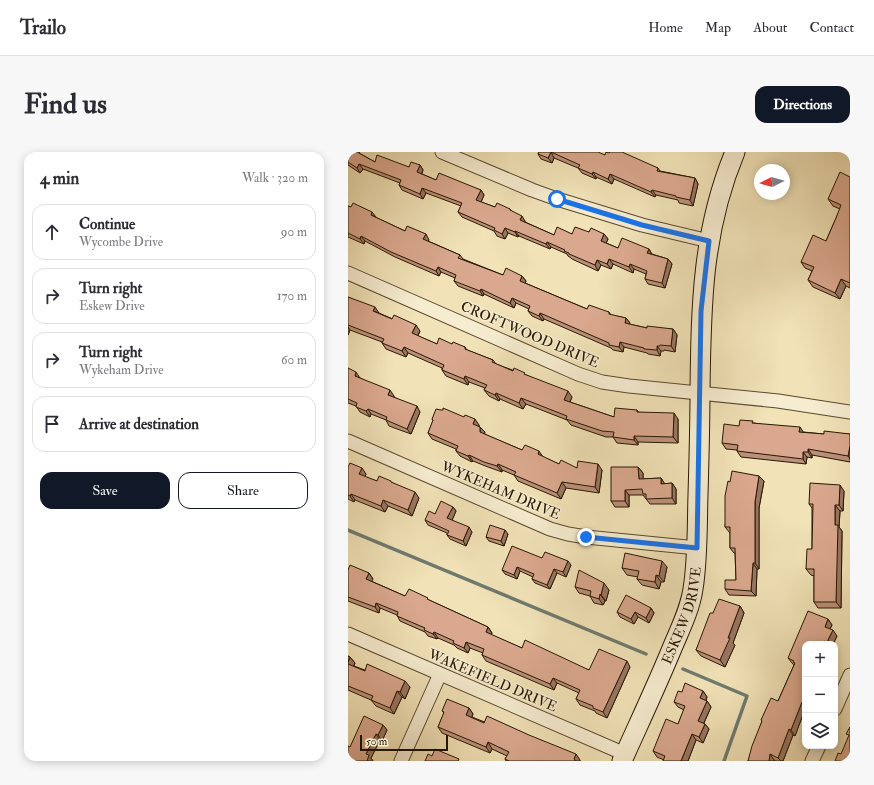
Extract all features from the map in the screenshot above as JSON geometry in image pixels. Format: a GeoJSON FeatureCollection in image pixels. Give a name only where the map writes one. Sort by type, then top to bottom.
{"type":"FeatureCollection","features":[{"type":"Feature","properties":{"kind":"street"},"geometry":{"type":"LineString","coordinates":[[442,152],[557,199],[642,225],[709,241]]}},
{"type":"Feature","properties":{"kind":"street","name":"ESKEW DRIVE"},"geometry":{"type":"LineString","coordinates":[[623,758],[666,665],[690,606],[697,548],[701,311],[709,241],[723,184],[735,152]]}},
{"type":"Feature","properties":{"kind":"street","name":"CROFTWOOD DRIVE"},"geometry":{"type":"LineString","coordinates":[[348,273],[578,374],[602,382],[778,401],[850,412]]}},
{"type":"Feature","properties":{"kind":"street","name":"WYKEHAM DRIVE"},"geometry":{"type":"LineString","coordinates":[[348,441],[550,529],[586,537],[697,548]]}},
{"type":"Feature","properties":{"kind":"street","name":"WAKEFIELD DRIVE"},"geometry":{"type":"LineString","coordinates":[[348,634],[440,674],[623,758]]}},
{"type":"Feature","properties":{"kind":"street"},"geometry":{"type":"LineString","coordinates":[[401,761],[440,674]]}},
{"type":"Feature","properties":{"kind":"street"},"geometry":{"type":"LineString","coordinates":[[838,702],[850,675]]}},
{"type":"Feature","properties":{"kind":"street"},"geometry":{"type":"LineString","coordinates":[[812,761],[818,749]]}},
{"type":"Feature","properties":{"kind":"building"},"geometry":{"type":"Polygon","coordinates":[[[348,152],[357,152],[375,162],[377,155],[409,167],[411,162],[420,165],[417,172],[436,180],[439,173],[481,190],[476,200],[495,207],[497,203],[522,216],[520,220],[554,235],[557,227],[572,234],[575,227],[589,232],[591,228],[604,234],[601,241],[618,248],[622,238],[649,249],[647,253],[668,259],[662,283],[645,279],[647,271],[630,264],[629,267],[609,259],[607,264],[597,260],[595,265],[569,254],[564,251],[565,250],[547,242],[546,244],[515,231],[505,228],[502,234],[494,230],[495,228],[458,212],[462,203],[422,188],[420,194],[399,185],[401,180],[359,164],[357,168],[348,162],[348,152]]]}},
{"type":"Feature","properties":{"kind":"building"},"geometry":{"type":"Polygon","coordinates":[[[539,152],[551,152],[548,158],[538,154],[539,152]]]}},
{"type":"Feature","properties":{"kind":"building"},"geometry":{"type":"Polygon","coordinates":[[[551,152],[598,152],[605,155],[606,152],[622,152],[658,168],[657,171],[695,178],[690,200],[652,190],[651,192],[610,174],[608,179],[593,172],[592,174],[578,168],[580,165],[551,152]]]}},
{"type":"Feature","properties":{"kind":"building"},"geometry":{"type":"Polygon","coordinates":[[[840,172],[850,177],[850,283],[841,279],[835,293],[808,280],[814,267],[801,262],[813,235],[826,241],[836,218],[841,205],[828,199],[840,172]]]}},
{"type":"Feature","properties":{"kind":"building"},"geometry":{"type":"Polygon","coordinates":[[[353,203],[372,212],[371,215],[405,231],[407,226],[426,234],[423,239],[460,255],[458,258],[503,275],[506,268],[522,276],[520,281],[587,309],[589,305],[609,312],[609,314],[626,318],[625,323],[647,328],[647,326],[673,329],[671,346],[660,345],[657,346],[657,350],[644,349],[620,342],[619,347],[609,345],[609,343],[540,313],[539,316],[528,311],[530,306],[512,298],[510,303],[481,289],[480,291],[454,281],[456,275],[438,267],[436,271],[391,252],[361,236],[360,239],[348,233],[348,206],[351,207],[353,203]]]}},
{"type":"Feature","properties":{"kind":"building"},"geometry":{"type":"Polygon","coordinates":[[[348,297],[375,307],[373,311],[392,319],[394,315],[416,325],[412,333],[437,344],[439,338],[452,344],[453,342],[465,347],[465,349],[493,360],[492,362],[513,371],[514,368],[525,373],[524,374],[568,391],[564,400],[614,417],[615,408],[637,410],[637,412],[674,413],[673,437],[634,436],[634,440],[613,437],[614,432],[602,431],[566,419],[567,416],[521,398],[519,403],[496,393],[495,395],[484,390],[487,385],[465,376],[464,379],[442,370],[444,365],[404,347],[402,351],[382,343],[384,339],[348,325],[348,297]]]}},
{"type":"Feature","properties":{"kind":"building"},"geometry":{"type":"Polygon","coordinates":[[[348,368],[356,372],[355,376],[390,390],[388,395],[417,406],[407,429],[386,420],[387,417],[368,409],[366,411],[356,407],[357,403],[348,399],[348,368]]]}},
{"type":"Feature","properties":{"kind":"building"},"geometry":{"type":"Polygon","coordinates":[[[443,408],[464,417],[465,415],[475,419],[473,424],[480,427],[480,432],[522,450],[525,445],[539,451],[538,454],[559,464],[561,460],[577,468],[578,461],[598,464],[595,487],[562,482],[557,493],[514,475],[516,472],[498,464],[497,466],[484,462],[456,451],[458,446],[428,433],[436,409],[443,410],[443,408]]]}},
{"type":"Feature","properties":{"kind":"building"},"geometry":{"type":"Polygon","coordinates":[[[740,420],[753,421],[752,423],[800,427],[799,432],[824,434],[824,431],[850,434],[848,456],[808,449],[808,452],[803,452],[803,459],[737,451],[738,445],[722,443],[724,424],[739,426],[740,420]]]}},
{"type":"Feature","properties":{"kind":"building"},"geometry":{"type":"Polygon","coordinates":[[[350,463],[362,468],[359,474],[377,481],[379,476],[415,492],[408,510],[383,500],[381,506],[351,494],[350,496],[348,495],[348,467],[350,463]]]}},
{"type":"Feature","properties":{"kind":"building"},"geometry":{"type":"Polygon","coordinates":[[[611,467],[638,467],[639,479],[661,478],[661,484],[672,483],[672,498],[646,499],[646,494],[643,494],[642,489],[625,490],[625,501],[611,501],[611,467]]]}},
{"type":"Feature","properties":{"kind":"building"},"geometry":{"type":"Polygon","coordinates":[[[732,471],[759,476],[755,502],[755,563],[753,563],[751,591],[725,589],[725,580],[736,580],[735,548],[730,548],[730,527],[725,527],[725,496],[732,471]]]}},
{"type":"Feature","properties":{"kind":"building"},"geometry":{"type":"Polygon","coordinates":[[[810,483],[840,485],[839,505],[835,505],[835,525],[838,525],[836,602],[814,602],[814,569],[806,569],[807,549],[812,549],[813,504],[809,504],[810,483]]]}},
{"type":"Feature","properties":{"kind":"building"},"geometry":{"type":"Polygon","coordinates":[[[441,501],[453,507],[447,518],[469,527],[463,541],[447,535],[449,531],[425,520],[429,511],[435,514],[441,501]]]}},
{"type":"Feature","properties":{"kind":"building"},"geometry":{"type":"Polygon","coordinates":[[[490,525],[505,530],[501,541],[486,537],[490,525]]]}},
{"type":"Feature","properties":{"kind":"building"},"geometry":{"type":"Polygon","coordinates":[[[512,546],[542,558],[545,552],[568,561],[563,572],[554,569],[547,585],[532,579],[534,574],[517,567],[514,575],[502,570],[512,546]]]}},
{"type":"Feature","properties":{"kind":"building"},"geometry":{"type":"Polygon","coordinates":[[[625,553],[662,561],[659,576],[656,575],[655,582],[637,579],[639,571],[622,568],[625,553]]]}},
{"type":"Feature","properties":{"kind":"building"},"geometry":{"type":"Polygon","coordinates":[[[350,565],[369,573],[366,579],[405,596],[409,589],[428,598],[427,599],[488,627],[486,632],[522,648],[525,640],[589,670],[599,649],[627,661],[603,712],[576,699],[580,690],[553,678],[550,684],[482,655],[484,649],[466,642],[464,648],[453,643],[454,641],[434,632],[433,634],[424,630],[425,628],[397,616],[398,612],[376,603],[375,607],[348,597],[348,570],[350,565]]]}},
{"type":"Feature","properties":{"kind":"building"},"geometry":{"type":"Polygon","coordinates":[[[579,570],[604,583],[599,599],[590,596],[591,591],[575,587],[579,570]]]}},
{"type":"Feature","properties":{"kind":"building"},"geometry":{"type":"Polygon","coordinates":[[[626,595],[651,608],[646,618],[635,612],[631,619],[617,612],[626,595]]]}},
{"type":"Feature","properties":{"kind":"building"},"geometry":{"type":"Polygon","coordinates":[[[719,599],[740,606],[728,638],[730,638],[720,660],[696,650],[710,613],[713,613],[719,599]]]}},
{"type":"Feature","properties":{"kind":"building"},"geometry":{"type":"Polygon","coordinates":[[[808,611],[828,619],[825,627],[833,630],[828,641],[802,641],[802,702],[791,730],[789,729],[778,758],[770,754],[769,761],[748,761],[762,721],[761,720],[771,698],[778,701],[795,663],[788,658],[808,611]]]}},
{"type":"Feature","properties":{"kind":"building"},"geometry":{"type":"Polygon","coordinates":[[[348,664],[365,671],[367,664],[405,681],[400,692],[397,691],[390,708],[371,700],[373,696],[348,686],[348,664]]]}},
{"type":"Feature","properties":{"kind":"building"},"geometry":{"type":"Polygon","coordinates":[[[685,683],[703,691],[700,698],[707,701],[698,721],[705,724],[699,737],[692,734],[681,761],[663,761],[665,756],[653,751],[666,719],[678,724],[685,706],[674,702],[678,691],[682,692],[685,683]]]}},
{"type":"Feature","properties":{"kind":"building"},"geometry":{"type":"Polygon","coordinates":[[[447,699],[469,708],[466,715],[484,723],[487,716],[576,754],[574,759],[575,761],[509,761],[505,759],[509,752],[488,742],[486,747],[438,727],[447,699]]]}},
{"type":"Feature","properties":{"kind":"building"},"geometry":{"type":"Polygon","coordinates":[[[364,716],[383,725],[378,735],[376,734],[366,754],[369,755],[367,761],[348,761],[348,746],[350,747],[364,716]]]}},
{"type":"Feature","properties":{"kind":"building"},"geometry":{"type":"Polygon","coordinates":[[[850,727],[850,761],[835,761],[838,753],[841,754],[849,735],[846,734],[850,727]]]}},
{"type":"Feature","properties":{"kind":"building"},"geometry":{"type":"Polygon","coordinates":[[[435,749],[459,759],[458,761],[425,761],[428,754],[432,756],[435,749]]]}},
{"type":"Feature","properties":{"kind":"waterway"},"geometry":{"type":"LineString","coordinates":[[348,530],[646,654]]}},
{"type":"Feature","properties":{"kind":"waterway"},"geometry":{"type":"LineString","coordinates":[[683,669],[747,696],[724,761]]}},
{"type":"Feature","properties":{"kind":"route"},"geometry":{"type":"LineString","coordinates":[[557,199],[642,225],[709,241],[701,311],[697,548],[586,537]]}}]}
